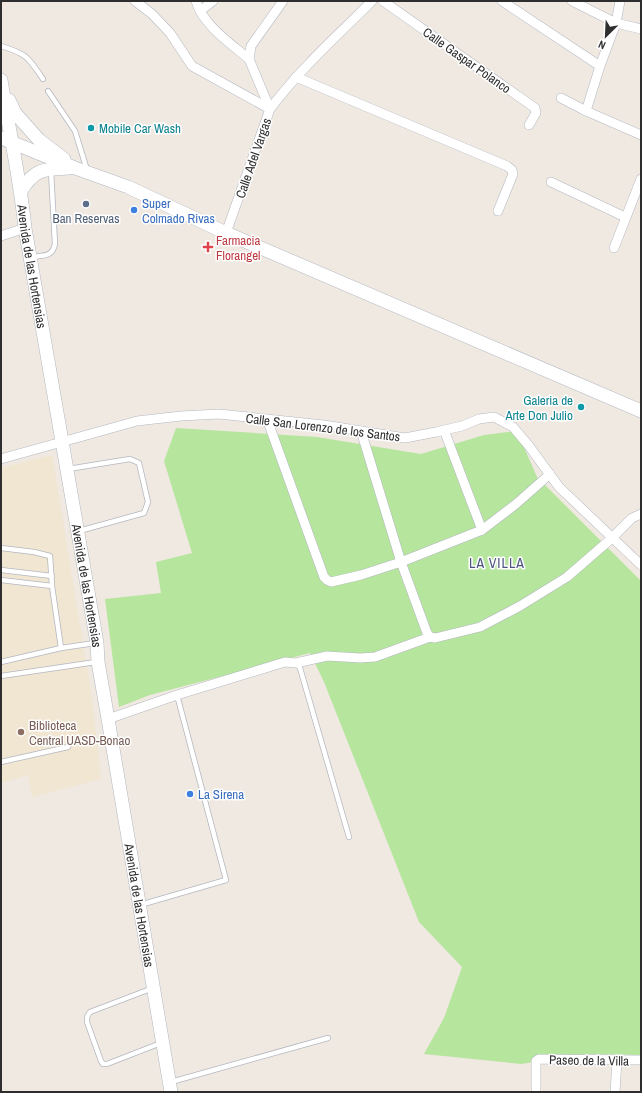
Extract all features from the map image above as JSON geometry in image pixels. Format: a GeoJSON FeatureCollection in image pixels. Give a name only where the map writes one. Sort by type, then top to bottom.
{"type":"FeatureCollection","features":[{"type":"Feature","properties":{"kind":"main road","name":"Avenida de las Hortensias"},"geometry":{"type":"LineString","coordinates":[[2,85],[7,143],[21,191],[25,228],[97,643],[98,662],[170,1087]]}},
{"type":"Feature","properties":{"kind":"main road"},"geometry":{"type":"LineString","coordinates":[[2,85],[15,113],[39,140],[81,170]]}},
{"type":"Feature","properties":{"kind":"main road"},"geometry":{"type":"LineString","coordinates":[[1,138],[7,143],[128,187],[226,233],[641,411]]}},
{"type":"Feature","properties":{"kind":"main road"},"geometry":{"type":"LineString","coordinates":[[21,191],[26,182],[34,175],[45,169],[81,170]]}},
{"type":"Feature","properties":{"kind":"street"},"geometry":{"type":"LineString","coordinates":[[135,1],[152,14],[170,33],[192,66],[270,109],[282,92],[372,1]]}},
{"type":"Feature","properties":{"kind":"street"},"geometry":{"type":"LineString","coordinates":[[196,1],[200,12],[216,32],[249,59]]}},
{"type":"Feature","properties":{"kind":"street"},"geometry":{"type":"LineString","coordinates":[[200,12],[213,1]]}},
{"type":"Feature","properties":{"kind":"street"},"geometry":{"type":"LineString","coordinates":[[249,59],[251,46],[283,1]]}},
{"type":"Feature","properties":{"kind":"street","name":"Calle Gaspar Polanco"},"geometry":{"type":"LineString","coordinates":[[383,1],[534,108],[536,114],[529,125]]}},
{"type":"Feature","properties":{"kind":"street"},"geometry":{"type":"LineString","coordinates":[[502,1],[600,66]]}},
{"type":"Feature","properties":{"kind":"street"},"geometry":{"type":"LineString","coordinates":[[572,1],[616,23],[641,29]]}},
{"type":"Feature","properties":{"kind":"street"},"geometry":{"type":"LineString","coordinates":[[586,111],[600,66],[616,23],[620,1]]}},
{"type":"Feature","properties":{"kind":"street","name":"Calle Adel Vargas"},"geometry":{"type":"LineString","coordinates":[[226,233],[270,109],[249,59]]}},
{"type":"Feature","properties":{"kind":"street"},"geometry":{"type":"LineString","coordinates":[[296,78],[507,166],[512,170],[513,174],[498,211]]}},
{"type":"Feature","properties":{"kind":"street"},"geometry":{"type":"LineString","coordinates":[[561,98],[586,111],[641,135]]}},
{"type":"Feature","properties":{"kind":"street"},"geometry":{"type":"LineString","coordinates":[[614,248],[641,179]]}},
{"type":"Feature","properties":{"kind":"street"},"geometry":{"type":"LineString","coordinates":[[551,182],[625,217]]}},
{"type":"Feature","properties":{"kind":"street"},"geometry":{"type":"LineString","coordinates":[[1,236],[25,228]]}},
{"type":"Feature","properties":{"kind":"street","name":"Calle San Lorenzo de los Santos"},"geometry":{"type":"LineString","coordinates":[[1,459],[137,421],[181,416],[219,414],[361,431],[405,438],[462,426],[479,419],[494,417],[513,427],[559,487],[641,565]]}},
{"type":"Feature","properties":{"kind":"street"},"geometry":{"type":"LineString","coordinates":[[267,419],[322,570],[327,580],[334,582],[401,562],[482,530],[516,504],[550,474]]}},
{"type":"Feature","properties":{"kind":"street"},"geometry":{"type":"LineString","coordinates":[[444,430],[482,530]]}},
{"type":"Feature","properties":{"kind":"street"},"geometry":{"type":"LineString","coordinates":[[361,431],[401,562],[427,633],[430,637]]}},
{"type":"Feature","properties":{"kind":"street"},"geometry":{"type":"LineString","coordinates":[[108,719],[177,695],[285,662],[296,663],[327,656],[360,658],[376,657],[430,637],[435,638],[480,627],[520,606],[566,577],[612,538],[632,518],[641,514]]}},
{"type":"Feature","properties":{"kind":"street"},"geometry":{"type":"LineString","coordinates":[[632,518],[641,522]]}},
{"type":"Feature","properties":{"kind":"street","name":"Paseo de la Villa"},"geometry":{"type":"LineString","coordinates":[[536,1092],[537,1060],[641,1060]]}},
{"type":"Feature","properties":{"kind":"street"},"geometry":{"type":"LineString","coordinates":[[615,1092],[617,1060]]}},
{"type":"Feature","properties":{"kind":"lane"},"geometry":{"type":"LineString","coordinates":[[1,46],[19,52],[28,58],[43,79]]}},
{"type":"Feature","properties":{"kind":"lane"},"geometry":{"type":"LineString","coordinates":[[48,91],[75,131],[81,170]]}},
{"type":"Feature","properties":{"kind":"lane"},"geometry":{"type":"LineString","coordinates":[[30,258],[50,254],[55,244],[51,169]]}},
{"type":"Feature","properties":{"kind":"lane"},"geometry":{"type":"LineString","coordinates":[[67,470],[130,460],[139,463],[148,502],[144,513],[77,531]]}},
{"type":"Feature","properties":{"kind":"lane"},"geometry":{"type":"LineString","coordinates":[[1,548],[34,552],[50,556],[52,586],[60,648]]}},
{"type":"Feature","properties":{"kind":"lane"},"geometry":{"type":"LineString","coordinates":[[1,570],[52,576]]}},
{"type":"Feature","properties":{"kind":"lane"},"geometry":{"type":"LineString","coordinates":[[1,580],[52,586]]}},
{"type":"Feature","properties":{"kind":"lane"},"geometry":{"type":"LineString","coordinates":[[1,662],[60,648],[97,643]]}},
{"type":"Feature","properties":{"kind":"lane"},"geometry":{"type":"LineString","coordinates":[[1,676],[98,662]]}},
{"type":"Feature","properties":{"kind":"lane"},"geometry":{"type":"LineString","coordinates":[[296,663],[300,668],[349,837]]}},
{"type":"Feature","properties":{"kind":"lane"},"geometry":{"type":"LineString","coordinates":[[140,905],[226,880],[177,695]]}},
{"type":"Feature","properties":{"kind":"lane"},"geometry":{"type":"LineString","coordinates":[[1,762],[68,747]]}},
{"type":"Feature","properties":{"kind":"lane"},"geometry":{"type":"LineString","coordinates":[[153,988],[90,1012],[87,1017],[87,1022],[103,1064],[107,1064],[162,1042]]}},
{"type":"Feature","properties":{"kind":"lane"},"geometry":{"type":"LineString","coordinates":[[170,1087],[328,1038]]}},
{"type":"Feature","properties":{"kind":"shaded area"},"geometry":{"type":"Polygon","coordinates":[[[52,455],[93,704],[101,779],[32,797],[28,775],[1,783],[1,468],[52,455]]]}},
{"type":"Feature","properties":{"kind":"green space"},"geometry":{"type":"Polygon","coordinates":[[[176,428],[317,437],[421,454],[484,435],[517,431],[537,477],[641,581],[641,1055],[587,1054],[521,1064],[424,1054],[444,1018],[462,967],[419,922],[324,682],[310,653],[150,695],[119,707],[105,599],[161,593],[156,562],[192,553],[164,461],[176,428]]]}},
{"type":"Feature","properties":{"kind":"place","name":"Mobile Car Wash"},"geometry":{"type":"Point","coordinates":[91,128]}},
{"type":"Feature","properties":{"kind":"place","name":"Ban Reservas"},"geometry":{"type":"Point","coordinates":[86,204]}},
{"type":"Feature","properties":{"kind":"place","name":"Super Colmado Rivas"},"geometry":{"type":"Point","coordinates":[134,210]}},
{"type":"Feature","properties":{"kind":"place","name":"Farmacia Florangel"},"geometry":{"type":"Point","coordinates":[208,247]}},
{"type":"Feature","properties":{"kind":"place","name":"Galeria de Arte Don Julio"},"geometry":{"type":"Point","coordinates":[581,407]}},
{"type":"Feature","properties":{"kind":"place","name":"Biblioteca Central UASD-Bonao"},"geometry":{"type":"Point","coordinates":[21,732]}},
{"type":"Feature","properties":{"kind":"place","name":"La Sirena"},"geometry":{"type":"Point","coordinates":[190,794]}},
{"type":"Feature","properties":{"kind":"district","name":"LA VILLA"},"geometry":{"type":"Point","coordinates":[497,563]}}]}
